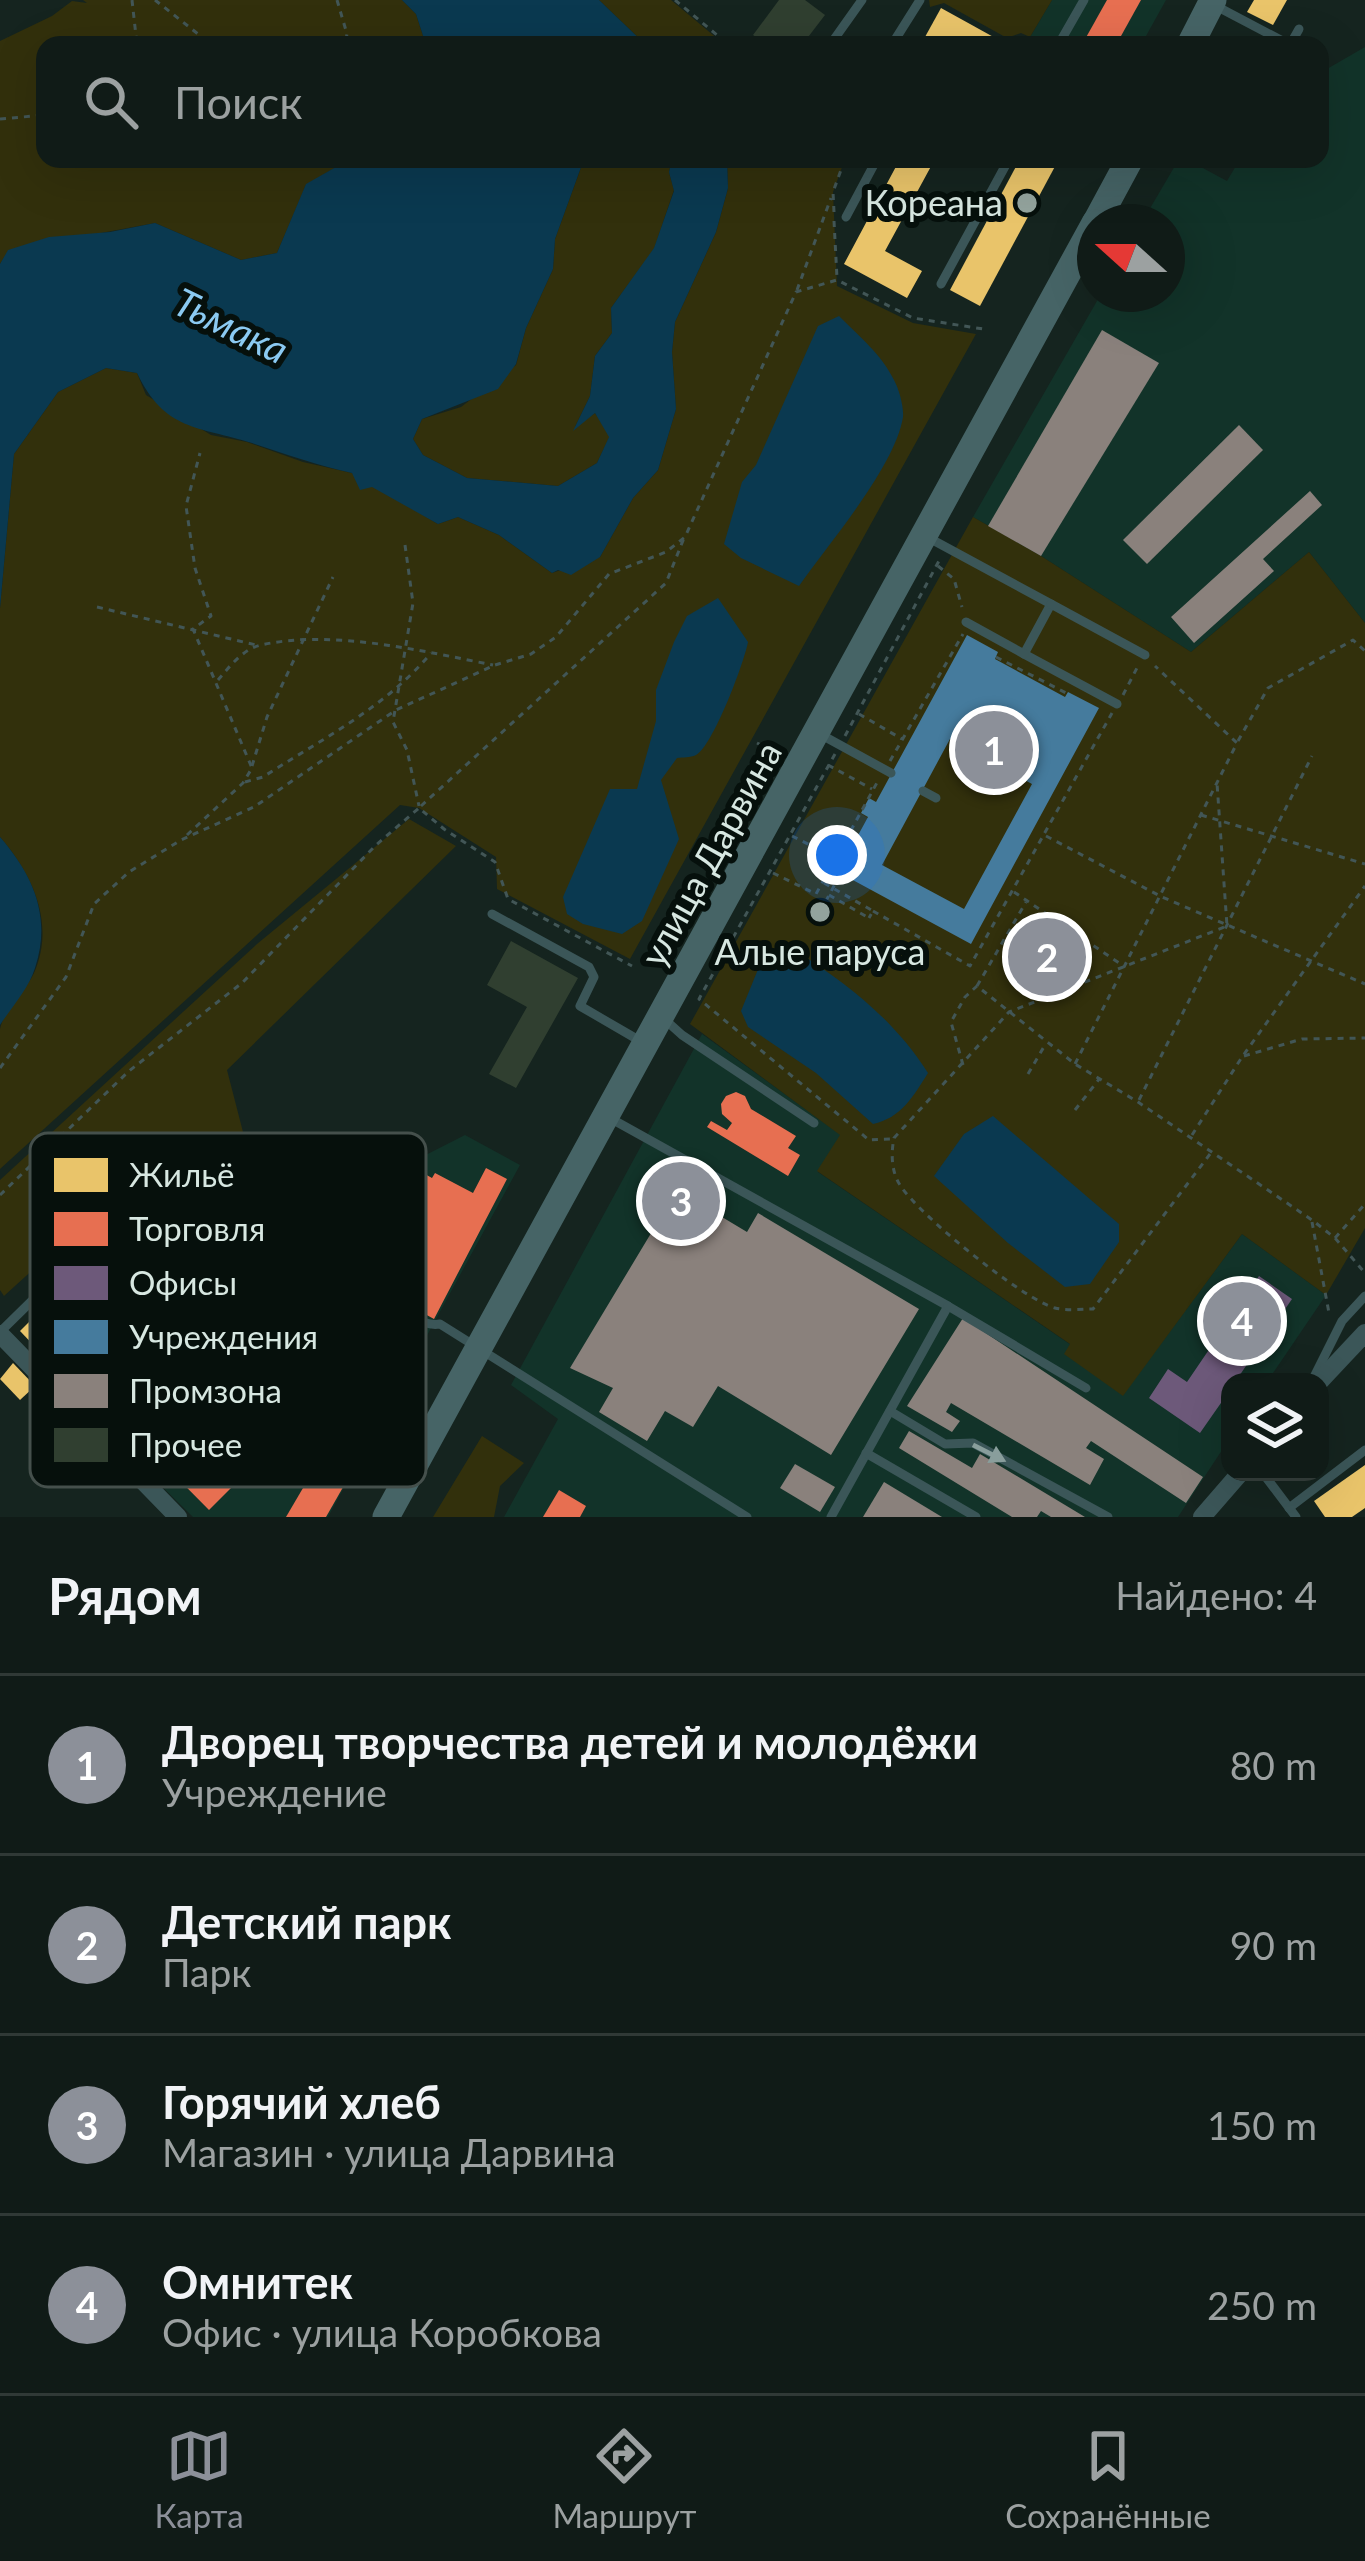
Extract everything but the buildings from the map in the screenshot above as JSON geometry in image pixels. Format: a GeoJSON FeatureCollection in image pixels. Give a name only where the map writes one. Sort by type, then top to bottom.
{"type":"FeatureCollection","features":[{"type":"Feature","properties":{"kind":"main road"},"geometry":{"type":"LineString","coordinates":[[1177,36],[1206,1]]}},
{"type":"Feature","properties":{"kind":"main road"},"geometry":{"type":"LineString","coordinates":[[1193,36],[1206,1]]}},
{"type":"Feature","properties":{"kind":"main road","name":"улица Дарвина"},"geometry":{"type":"LineString","coordinates":[[1103,204],[1119,168]]}},
{"type":"Feature","properties":{"kind":"main road","name":"улица Дарвина"},"geometry":{"type":"LineString","coordinates":[[426,1448],[646,1045],[829,739],[935,542],[1077,259]]}},
{"type":"Feature","properties":{"kind":"main road","name":"улица Дарвина"},"geometry":{"type":"LineString","coordinates":[[390,1516],[405,1487]]}},
{"type":"Feature","properties":{"kind":"street"},"geometry":{"type":"LineString","coordinates":[[0,1333],[30,1365]]}},
{"type":"Feature","properties":{"kind":"street"},"geometry":{"type":"LineString","coordinates":[[1324,1373],[1365,1333]]}},
{"type":"Feature","properties":{"kind":"street"},"geometry":{"type":"LineString","coordinates":[[1202,1517],[1233,1481]]}},
{"type":"Feature","properties":{"kind":"street"},"geometry":{"type":"LineString","coordinates":[[148,1487],[178,1517]]}},
{"type":"Feature","properties":{"kind":"lane"},"geometry":{"type":"LineString","coordinates":[[897,36],[920,0]]}},
{"type":"Feature","properties":{"kind":"lane"},"geometry":{"type":"LineString","coordinates":[[1063,36],[1084,0]]}},
{"type":"Feature","properties":{"kind":"lane"},"geometry":{"type":"LineString","coordinates":[[1206,1],[1273,36]]}},
{"type":"Feature","properties":{"kind":"lane"},"geometry":{"type":"LineString","coordinates":[[835,36],[855,2]]}},
{"type":"Feature","properties":{"kind":"lane"},"geometry":{"type":"LineString","coordinates":[[1295,36],[1299,29]]}},
{"type":"Feature","properties":{"kind":"lane"},"geometry":{"type":"LineString","coordinates":[[845,217],[872,168]]}},
{"type":"Feature","properties":{"kind":"lane"},"geometry":{"type":"LineString","coordinates":[[941,284],[1004,168]]}},
{"type":"Feature","properties":{"kind":"lane"},"geometry":{"type":"LineString","coordinates":[[935,542],[1145,655]]}},
{"type":"Feature","properties":{"kind":"lane"},"geometry":{"type":"LineString","coordinates":[[1024,654],[1051,604]]}},
{"type":"Feature","properties":{"kind":"lane"},"geometry":{"type":"LineString","coordinates":[[967,622],[1117,704]]}},
{"type":"Feature","properties":{"kind":"lane"},"geometry":{"type":"LineString","coordinates":[[829,739],[892,773]]}},
{"type":"Feature","properties":{"kind":"lane"},"geometry":{"type":"LineString","coordinates":[[923,791],[936,798]]}},
{"type":"Feature","properties":{"kind":"lane"},"geometry":{"type":"LineString","coordinates":[[492,914],[589,967],[594,977],[580,1006],[646,1045]]}},
{"type":"Feature","properties":{"kind":"lane"},"geometry":{"type":"LineString","coordinates":[[662,1017],[814,1123]]}},
{"type":"Feature","properties":{"kind":"lane"},"geometry":{"type":"LineString","coordinates":[[607,1116],[1086,1388]]}},
{"type":"Feature","properties":{"kind":"lane"},"geometry":{"type":"LineString","coordinates":[[1319,1373],[1342,1322],[1365,1297]]}},
{"type":"Feature","properties":{"kind":"lane"},"geometry":{"type":"LineString","coordinates":[[0,1333],[30,1303]]}},
{"type":"Feature","properties":{"kind":"lane"},"geometry":{"type":"LineString","coordinates":[[831,1517],[948,1306]]}},
{"type":"Feature","properties":{"kind":"lane"},"geometry":{"type":"LineString","coordinates":[[426,1324],[440,1324],[747,1517]]}},
{"type":"Feature","properties":{"kind":"lane"},"geometry":{"type":"LineString","coordinates":[[890,1412],[945,1444],[973,1443],[1108,1517]]}},
{"type":"Feature","properties":{"kind":"lane"},"geometry":{"type":"LineString","coordinates":[[1269,1481],[1293,1513],[1365,1450]]}},
{"type":"Feature","properties":{"kind":"lane"},"geometry":{"type":"LineString","coordinates":[[866,1454],[976,1517]]}},
{"type":"Feature","properties":{"kind":"path"},"geometry":{"type":"LineString","coordinates":[[132,0],[136,36]]}},
{"type":"Feature","properties":{"kind":"path"},"geometry":{"type":"LineString","coordinates":[[155,0],[201,36]]}},
{"type":"Feature","properties":{"kind":"path"},"geometry":{"type":"LineString","coordinates":[[337,0],[347,36]]}},
{"type":"Feature","properties":{"kind":"path"},"geometry":{"type":"LineString","coordinates":[[675,0],[718,36]]}},
{"type":"Feature","properties":{"kind":"path"},"geometry":{"type":"LineString","coordinates":[[0,118],[36,116]]}},
{"type":"Feature","properties":{"kind":"path"},"geometry":{"type":"LineString","coordinates":[[64,1133],[129,1071],[242,982],[376,845],[666,583],[796,292],[833,192]]}},
{"type":"Feature","properties":{"kind":"path"},"geometry":{"type":"LineString","coordinates":[[796,292],[837,280],[913,318],[983,329]]}},
{"type":"Feature","properties":{"kind":"path"},"geometry":{"type":"LineString","coordinates":[[193,629],[211,616],[194,568],[186,506],[200,453]]}},
{"type":"Feature","properties":{"kind":"path"},"geometry":{"type":"LineString","coordinates":[[0,1068],[66,977],[94,904],[130,872],[182,840],[254,807],[396,710],[530,654],[556,637],[609,574],[666,552],[685,537]]}},
{"type":"Feature","properties":{"kind":"path"},"geometry":{"type":"LineString","coordinates":[[894,1138],[869,1140],[699,999],[828,766],[829,739],[857,713],[937,564],[935,542]]}},
{"type":"Feature","properties":{"kind":"path"},"geometry":{"type":"LineString","coordinates":[[405,545],[413,602],[393,722],[406,750],[419,808],[495,862],[508,899],[632,966]]}},
{"type":"Feature","properties":{"kind":"path"},"geometry":{"type":"LineString","coordinates":[[937,564],[954,579],[967,622]]}},
{"type":"Feature","properties":{"kind":"path"},"geometry":{"type":"LineString","coordinates":[[182,840],[244,783],[267,717],[333,577]]}},
{"type":"Feature","properties":{"kind":"path"},"geometry":{"type":"LineString","coordinates":[[97,607],[258,645],[334,640],[495,665]]}},
{"type":"Feature","properties":{"kind":"path"},"geometry":{"type":"LineString","coordinates":[[193,629],[252,768]]}},
{"type":"Feature","properties":{"kind":"path"},"geometry":{"type":"LineString","coordinates":[[1075,1064],[1268,688],[1353,640],[1365,651]]}},
{"type":"Feature","properties":{"kind":"path"},"geometry":{"type":"LineString","coordinates":[[216,682],[238,657],[258,645]]}},
{"type":"Feature","properties":{"kind":"path"},"geometry":{"type":"LineString","coordinates":[[244,783],[263,777],[401,686],[431,653]]}},
{"type":"Feature","properties":{"kind":"path"},"geometry":{"type":"LineString","coordinates":[[823,883],[970,966],[1145,655],[1237,743]]}},
{"type":"Feature","properties":{"kind":"path"},"geometry":{"type":"LineString","coordinates":[[996,657],[1066,693]]}},
{"type":"Feature","properties":{"kind":"path"},"geometry":{"type":"LineString","coordinates":[[857,713],[902,739]]}},
{"type":"Feature","properties":{"kind":"path"},"geometry":{"type":"LineString","coordinates":[[757,743],[778,754]]}},
{"type":"Feature","properties":{"kind":"path"},"geometry":{"type":"LineString","coordinates":[[1138,1102],[1312,757]]}},
{"type":"Feature","properties":{"kind":"path"},"geometry":{"type":"LineString","coordinates":[[828,766],[874,790]]}},
{"type":"Feature","properties":{"kind":"path"},"geometry":{"type":"LineString","coordinates":[[1217,783],[1227,926]]}},
{"type":"Feature","properties":{"kind":"path"},"geometry":{"type":"LineString","coordinates":[[1201,815],[1365,864]]}},
{"type":"Feature","properties":{"kind":"path"},"geometry":{"type":"LineString","coordinates":[[790,835],[836,858]]}},
{"type":"Feature","properties":{"kind":"path"},"geometry":{"type":"LineString","coordinates":[[1044,835],[1162,897],[1365,984]]}},
{"type":"Feature","properties":{"kind":"path"},"geometry":{"type":"LineString","coordinates":[[820,912],[841,873]]}},
{"type":"Feature","properties":{"kind":"path"},"geometry":{"type":"LineString","coordinates":[[1190,1137],[1365,886]]}},
{"type":"Feature","properties":{"kind":"path"},"geometry":{"type":"LineString","coordinates":[[1012,891],[1125,967]]}},
{"type":"Feature","properties":{"kind":"path"},"geometry":{"type":"LineString","coordinates":[[829,896],[869,918],[873,911]]}},
{"type":"Feature","properties":{"kind":"path"},"geometry":{"type":"LineString","coordinates":[[963,1066],[951,1022],[1028,901]]}},
{"type":"Feature","properties":{"kind":"path"},"geometry":{"type":"LineString","coordinates":[[1210,1154],[1093,1309],[1058,1309],[1020,1293],[950,1236],[900,1185],[892,1161],[894,1138],[1009,1012],[1227,926]]}},
{"type":"Feature","properties":{"kind":"path"},"geometry":{"type":"LineString","coordinates":[[977,986],[1075,1064],[1312,1220],[1365,1273]]}},
{"type":"Feature","properties":{"kind":"path"},"geometry":{"type":"LineString","coordinates":[[1243,1057],[1302,1039],[1365,1038]]}},
{"type":"Feature","properties":{"kind":"path"},"geometry":{"type":"LineString","coordinates":[[1028,1074],[1047,1042]]}},
{"type":"Feature","properties":{"kind":"path"},"geometry":{"type":"LineString","coordinates":[[1075,1110],[1100,1078]]}},
{"type":"Feature","properties":{"kind":"path"},"geometry":{"type":"LineString","coordinates":[[0,1195],[30,1166]]}},
{"type":"Feature","properties":{"kind":"path"},"geometry":{"type":"LineString","coordinates":[[1334,1238],[1365,1204]]}},
{"type":"Feature","properties":{"kind":"path"},"geometry":{"type":"LineString","coordinates":[[1312,1220],[1330,1317]]}},
{"type":"Feature","properties":{"kind":"shaded area"},"geometry":{"type":"Polygon","coordinates":[[[83,0],[402,0],[416,14],[423,36],[36,36],[36,168],[335,168],[306,185],[277,253],[241,260],[155,223],[9,250],[0,264],[0,41],[72,1],[87,3],[83,0]]]}},
{"type":"Feature","properties":{"kind":"shaded area"},"geometry":{"type":"Polygon","coordinates":[[[599,0],[671,0],[714,36],[637,36],[599,0]]]}},
{"type":"Feature","properties":{"kind":"shaded area"},"geometry":{"type":"Polygon","coordinates":[[[929,0],[1052,0],[1031,36],[1003,36],[944,3],[930,7],[929,0]]]}},
{"type":"Feature","properties":{"kind":"shaded area"},"geometry":{"type":"Polygon","coordinates":[[[1052,0],[1166,0],[1146,36],[1031,36],[1052,0]]]}},
{"type":"Feature","properties":{"kind":"shaded area"},"geometry":{"type":"Polygon","coordinates":[[[1365,47],[1365,623],[1309,552],[1191,652],[973,517],[1091,312],[1185,312],[1185,204],[1153,204],[1174,168],[1203,168],[1227,181],[1235,168],[1329,168],[1329,68],[1365,47]]]}},
{"type":"Feature","properties":{"kind":"shaded area"},"geometry":{"type":"Polygon","coordinates":[[[581,168],[670,168],[674,190],[654,249],[611,308],[612,333],[595,356],[590,396],[575,427],[595,413],[610,436],[597,463],[558,486],[467,478],[423,455],[413,439],[422,419],[461,407],[516,365],[526,328],[553,269],[555,239],[581,168]]]}},
{"type":"Feature","properties":{"kind":"shaded area"},"geometry":{"type":"Polygon","coordinates":[[[727,168],[842,168],[833,192],[837,286],[913,323],[976,334],[630,959],[497,889],[496,857],[419,808],[400,805],[40,1133],[30,1133],[30,1142],[0,1169],[0,1029],[34,973],[42,936],[31,883],[0,837],[0,608],[14,454],[58,392],[106,368],[137,373],[146,395],[211,435],[352,473],[438,524],[458,517],[499,535],[552,573],[600,557],[633,498],[658,470],[676,409],[675,322],[716,232],[728,188],[727,168]]]}},
{"type":"Feature","properties":{"kind":"shaded area"},"geometry":{"type":"Polygon","coordinates":[[[973,517],[1191,652],[1309,552],[1365,623],[1365,1228],[1326,1295],[1242,1234],[1123,1396],[1064,1354],[1070,1344],[817,1171],[840,1135],[690,1024],[973,517]]]}},
{"type":"Feature","properties":{"kind":"shaded area"},"geometry":{"type":"Polygon","coordinates":[[[409,819],[456,846],[227,1070],[243,1133],[51,1133],[257,944],[409,819]]]}},
{"type":"Feature","properties":{"kind":"shaded area"},"geometry":{"type":"Polygon","coordinates":[[[702,1034],[841,1135],[818,1172],[1071,1345],[1065,1353],[1123,1395],[1242,1234],[1326,1295],[1273,1373],[1221,1373],[1221,1452],[1178,1517],[504,1517],[558,1419],[511,1385],[702,1034]]]}},
{"type":"Feature","properties":{"kind":"shaded area"},"geometry":{"type":"Polygon","coordinates":[[[465,1135],[520,1165],[426,1337],[426,1155],[465,1135]]]}},
{"type":"Feature","properties":{"kind":"shaded area"},"geometry":{"type":"Polygon","coordinates":[[[30,1152],[30,1272],[4,1296],[0,1290],[0,1180],[30,1152]]]}},
{"type":"Feature","properties":{"kind":"shaded area"},"geometry":{"type":"Polygon","coordinates":[[[482,1436],[524,1463],[500,1486],[494,1517],[433,1517],[482,1436]]]}},
{"type":"Feature","properties":{"kind":"shaded area"},"geometry":{"type":"Polygon","coordinates":[[[163,1487],[344,1487],[328,1517],[193,1517],[163,1487]]]}},
{"type":"Feature","properties":{"kind":"water"},"geometry":{"type":"Polygon","coordinates":[[[402,0],[599,0],[637,36],[423,36],[416,14],[402,0]]]}},
{"type":"Feature","properties":{"kind":"water","name":"Тьмака"},"geometry":{"type":"Polygon","coordinates":[[[334,168],[581,168],[555,239],[553,269],[526,328],[516,364],[498,389],[422,419],[413,439],[423,455],[467,478],[558,486],[597,463],[609,437],[595,413],[573,431],[590,396],[595,356],[612,333],[611,308],[654,248],[674,191],[670,168],[727,168],[728,188],[716,232],[675,322],[676,409],[658,470],[633,498],[600,557],[571,575],[558,570],[552,573],[499,535],[458,517],[438,524],[372,487],[360,490],[352,473],[184,423],[159,406],[137,373],[106,368],[58,392],[14,454],[0,608],[0,264],[8,250],[49,237],[155,223],[241,260],[277,253],[306,184],[334,168]]]}},
{"type":"Feature","properties":{"kind":"water"},"geometry":{"type":"Polygon","coordinates":[[[839,316],[889,371],[903,417],[874,481],[799,586],[741,558],[724,544],[742,482],[756,465],[818,326],[839,316]]]}},
{"type":"Feature","properties":{"kind":"water"},"geometry":{"type":"Polygon","coordinates":[[[718,598],[748,642],[711,736],[696,755],[677,758],[661,780],[679,839],[642,921],[622,934],[583,924],[567,914],[563,897],[610,789],[637,789],[656,721],[656,690],[687,616],[718,598]]]}},
{"type":"Feature","properties":{"kind":"water"},"geometry":{"type":"Polygon","coordinates":[[[0,837],[30,882],[41,931],[32,975],[0,1025],[0,837]]]}},
{"type":"Feature","properties":{"kind":"water"},"geometry":{"type":"Polygon","coordinates":[[[801,954],[871,1006],[928,1073],[891,1117],[873,1124],[816,1073],[748,1027],[741,1011],[761,962],[783,962],[801,954]]]}},
{"type":"Feature","properties":{"kind":"water"},"geometry":{"type":"Polygon","coordinates":[[[993,1116],[1119,1224],[1119,1242],[1090,1284],[1065,1287],[934,1176],[964,1134],[993,1116]]]}},
{"type":"Feature","properties":{"kind":"place","name":"Кореана"},"geometry":{"type":"Point","coordinates":[1027,203]}},
{"type":"Feature","properties":{"kind":"place","name":"Дворец творчества детей и молодёжи"},"geometry":{"type":"Point","coordinates":[994,750]}},
{"type":"Feature","properties":{"kind":"place","name":"Алые паруса"},"geometry":{"type":"Point","coordinates":[820,912]}},
{"type":"Feature","properties":{"kind":"place","name":"Детский парк"},"geometry":{"type":"Point","coordinates":[1047,957]}},
{"type":"Feature","properties":{"kind":"place","name":"Горячий хлеб"},"geometry":{"type":"Point","coordinates":[681,1201]}},
{"type":"Feature","properties":{"kind":"place","name":"Омнитек"},"geometry":{"type":"Point","coordinates":[1242,1321]}}]}
